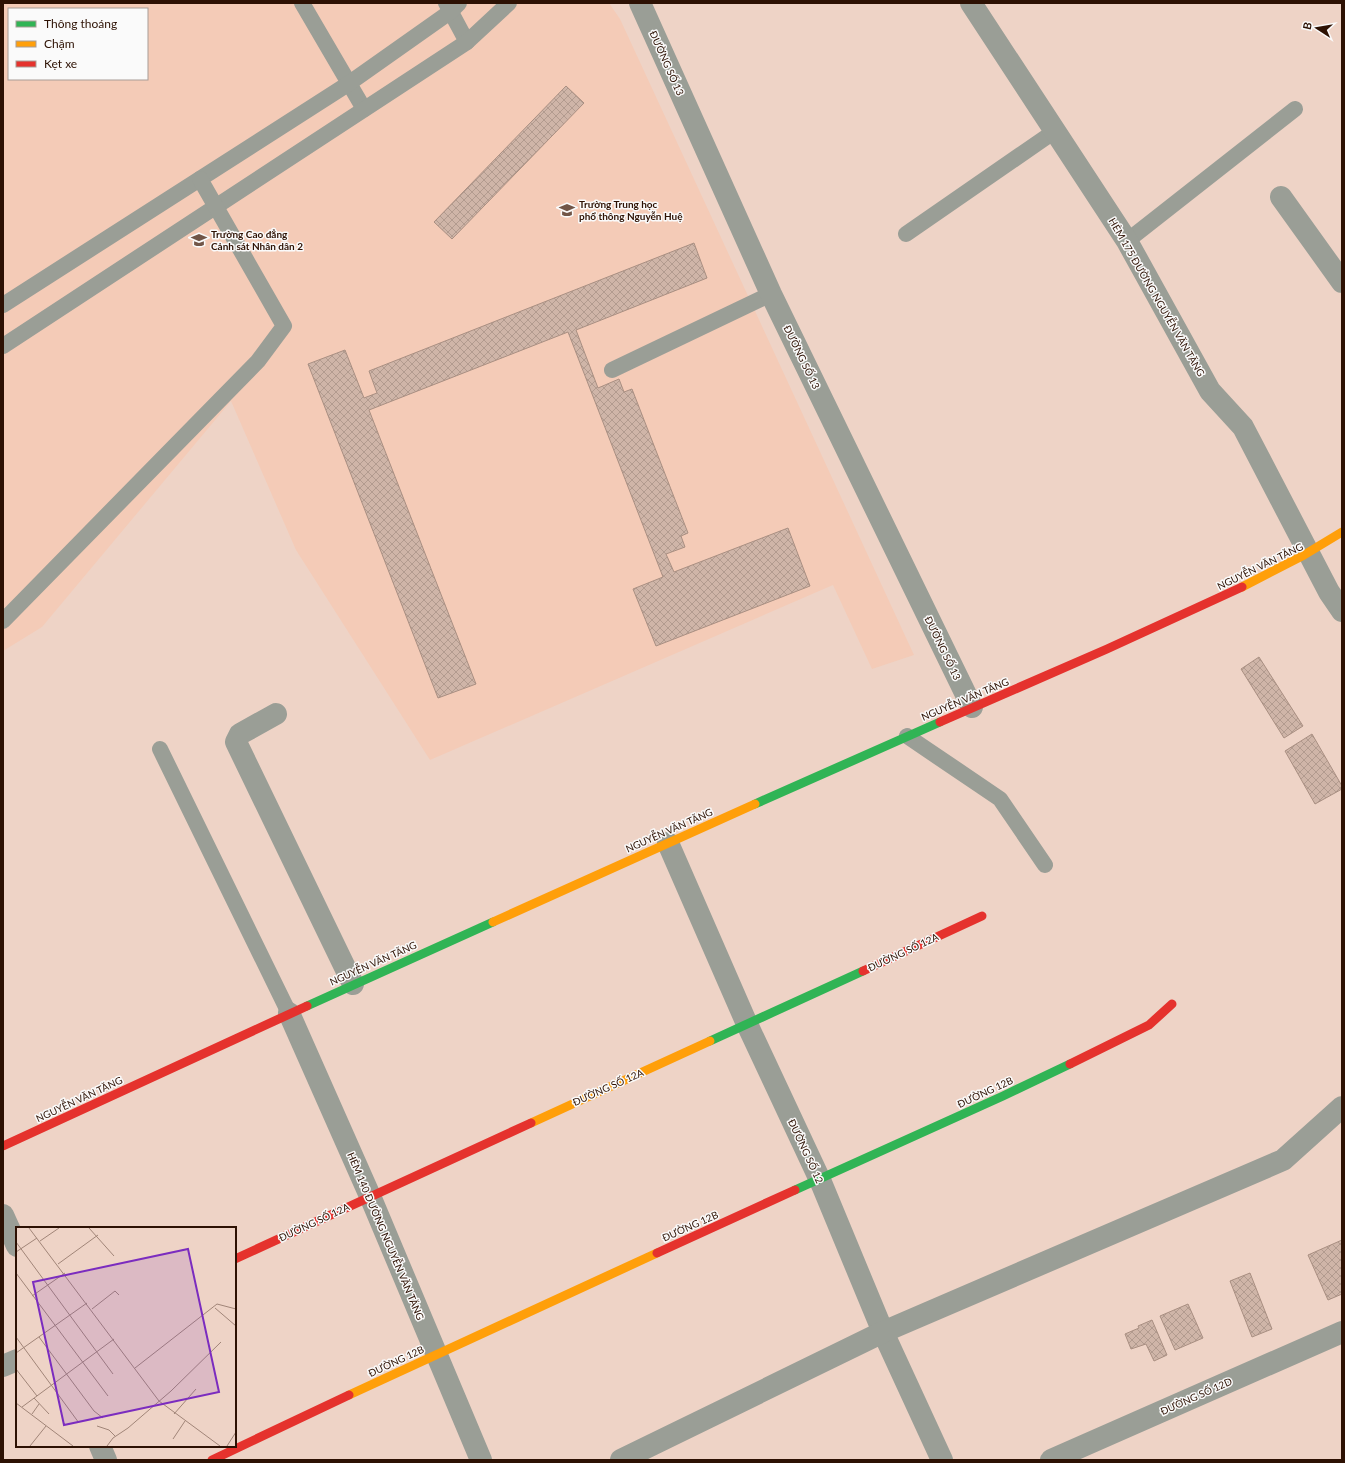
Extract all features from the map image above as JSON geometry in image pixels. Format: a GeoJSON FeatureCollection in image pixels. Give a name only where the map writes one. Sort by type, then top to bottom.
{"type":"FeatureCollection","features":[{"type":"Feature","properties":{"kind":"street","name":"ĐƯỜNG SỐ 13"},"geometry":{"type":"LineString","coordinates":[[640,3],[771,294],[972,707]]}},
{"type":"Feature","properties":{"kind":"street","name":"HẺM 175 ĐƯỜNG NGUYỄN VĂN TĂNG"},"geometry":{"type":"LineString","coordinates":[[971,3],[1127,241],[1210,391],[1243,427],[1329,592],[1342,611]]}},
{"type":"Feature","properties":{"kind":"street"},"geometry":{"type":"LineString","coordinates":[[1281,197],[1342,282]]}},
{"type":"Feature","properties":{"kind":"street","name":"NGUYỄN VĂN TĂNG"},"geometry":{"type":"LineString","coordinates":[[3,1146],[353,984],[972,707],[1124,642],[1279,570],[1310,553],[1342,532]]}},
{"type":"Feature","properties":{"kind":"street"},"geometry":{"type":"LineString","coordinates":[[276,714],[240,734],[236,742],[353,984]]}},
{"type":"Feature","properties":{"kind":"street","name":"ĐƯỜNG SỐ 12"},"geometry":{"type":"LineString","coordinates":[[668,843],[747,1024],[820,1180],[883,1332],[942,1460]]}},
{"type":"Feature","properties":{"kind":"street","name":"ĐƯỜNG SỐ 12A"},"geometry":{"type":"LineString","coordinates":[[236,1259],[982,916]]}},
{"type":"Feature","properties":{"kind":"street","name":"ĐƯỜNG 12B"},"geometry":{"type":"LineString","coordinates":[[212,1460],[435,1354],[1002,1096],[1149,1025],[1172,1004]]}},
{"type":"Feature","properties":{"kind":"street","name":"HẺM 140 ĐƯỜNG NGUYỄN VĂN TĂNG"},"geometry":{"type":"LineString","coordinates":[[289,1013],[370,1196],[480,1460]]}},
{"type":"Feature","properties":{"kind":"street"},"geometry":{"type":"LineString","coordinates":[[621,1460],[883,1332],[1283,1160],[1342,1107]]}},
{"type":"Feature","properties":{"kind":"street"},"geometry":{"type":"LineString","coordinates":[[3,1214],[16,1244]]}},
{"type":"Feature","properties":{"kind":"street","name":"ĐƯỜNG SỐ 12D"},"geometry":{"type":"LineString","coordinates":[[1050,1460],[1342,1332]]}},
{"type":"Feature","properties":{"kind":"street"},"geometry":{"type":"LineString","coordinates":[[3,1366],[16,1360]]}},
{"type":"Feature","properties":{"kind":"street"},"geometry":{"type":"LineString","coordinates":[[100,1447],[106,1460]]}},
{"type":"Feature","properties":{"kind":"lane"},"geometry":{"type":"LineString","coordinates":[[3,346],[467,42],[509,3]]}},
{"type":"Feature","properties":{"kind":"lane"},"geometry":{"type":"LineString","coordinates":[[307,5],[348,84],[364,109]]}},
{"type":"Feature","properties":{"kind":"lane"},"geometry":{"type":"LineString","coordinates":[[3,305],[348,84],[452,6],[467,42]]}},
{"type":"Feature","properties":{"kind":"lane"},"geometry":{"type":"LineString","coordinates":[[1127,241],[1295,109]]}},
{"type":"Feature","properties":{"kind":"lane"},"geometry":{"type":"LineString","coordinates":[[906,234],[1055,130]]}},
{"type":"Feature","properties":{"kind":"lane"},"geometry":{"type":"LineString","coordinates":[[3,621],[258,361],[284,326],[200,179]]}},
{"type":"Feature","properties":{"kind":"lane"},"geometry":{"type":"LineString","coordinates":[[612,370],[771,294]]}},
{"type":"Feature","properties":{"kind":"lane"},"geometry":{"type":"LineString","coordinates":[[907,736],[1000,799],[1045,865]]}},
{"type":"Feature","properties":{"kind":"lane"},"geometry":{"type":"LineString","coordinates":[[160,749],[289,1013]]}},
{"type":"Feature","properties":{"kind":"shaded area"},"geometry":{"type":"Polygon","coordinates":[[[3,3],[609,3],[620,19],[914,655],[872,669],[833,585],[430,760],[296,550],[231,401],[42,627],[3,651],[3,3]]]}},
{"type":"Feature","properties":{"kind":"building"},"geometry":{"type":"Polygon","coordinates":[[[566,86],[584,103],[452,239],[434,222],[566,86]]]}},
{"type":"Feature","properties":{"kind":"building"},"geometry":{"type":"Polygon","coordinates":[[[694,243],[707,278],[576,330],[598,388],[619,379],[624,392],[632,389],[688,533],[681,536],[685,547],[666,554],[674,572],[788,528],[810,586],[656,646],[633,589],[663,577],[568,332],[369,410],[476,684],[438,698],[308,364],[345,350],[364,398],[377,393],[369,371],[694,243]]]}},
{"type":"Feature","properties":{"kind":"building"},"geometry":{"type":"Polygon","coordinates":[[[1259,657],[1303,726],[1284,738],[1241,669],[1259,657]]]}},
{"type":"Feature","properties":{"kind":"building"},"geometry":{"type":"Polygon","coordinates":[[[1312,734],[1342,786],[1342,789],[1315,804],[1285,751],[1312,734]]]}},
{"type":"Feature","properties":{"kind":"building"},"geometry":{"type":"Polygon","coordinates":[[[1342,1240],[1342,1294],[1328,1300],[1308,1255],[1342,1240]]]}},
{"type":"Feature","properties":{"kind":"building"},"geometry":{"type":"Polygon","coordinates":[[[1250,1273],[1272,1329],[1252,1337],[1230,1281],[1250,1273]]]}},
{"type":"Feature","properties":{"kind":"building"},"geometry":{"type":"Polygon","coordinates":[[[1188,1304],[1203,1338],[1175,1350],[1160,1316],[1188,1304]]]}},
{"type":"Feature","properties":{"kind":"building"},"geometry":{"type":"Polygon","coordinates":[[[1152,1320],[1167,1355],[1154,1361],[1146,1344],[1131,1349],[1125,1334],[1152,1320]]]}},
{"type":"Feature","properties":{"kind":"traffic: fast"},"geometry":{"type":"LineString","coordinates":[[755,804],[940,722]]}},
{"type":"Feature","properties":{"kind":"traffic: fast"},"geometry":{"type":"LineString","coordinates":[[307,1006],[493,922]]}},
{"type":"Feature","properties":{"kind":"traffic: fast"},"geometry":{"type":"LineString","coordinates":[[710,1041],[863,971]]}},
{"type":"Feature","properties":{"kind":"traffic: fast"},"geometry":{"type":"LineString","coordinates":[[795,1190],[1070,1064]]}},
{"type":"Feature","properties":{"kind":"traffic: slow"},"geometry":{"type":"LineString","coordinates":[[1242,587],[1304,555],[1342,532]]}},
{"type":"Feature","properties":{"kind":"traffic: slow"},"geometry":{"type":"LineString","coordinates":[[493,922],[755,804]]}},
{"type":"Feature","properties":{"kind":"traffic: slow"},"geometry":{"type":"LineString","coordinates":[[531,1123],[710,1041]]}},
{"type":"Feature","properties":{"kind":"traffic: slow"},"geometry":{"type":"LineString","coordinates":[[349,1395],[657,1253]]}},
{"type":"Feature","properties":{"kind":"traffic: jam"},"geometry":{"type":"LineString","coordinates":[[940,722],[1107,649],[1242,587]]}},
{"type":"Feature","properties":{"kind":"traffic: jam"},"geometry":{"type":"LineString","coordinates":[[863,971],[982,916]]}},
{"type":"Feature","properties":{"kind":"traffic: jam"},"geometry":{"type":"LineString","coordinates":[[1070,1064],[1149,1025],[1172,1004]]}},
{"type":"Feature","properties":{"kind":"traffic: jam"},"geometry":{"type":"LineString","coordinates":[[3,1146],[307,1006]]}},
{"type":"Feature","properties":{"kind":"traffic: jam"},"geometry":{"type":"LineString","coordinates":[[236,1259],[531,1123]]}},
{"type":"Feature","properties":{"kind":"traffic: jam"},"geometry":{"type":"LineString","coordinates":[[657,1253],[795,1190]]}},
{"type":"Feature","properties":{"kind":"traffic: jam"},"geometry":{"type":"LineString","coordinates":[[212,1460],[349,1395]]}},
{"type":"Feature","properties":{"kind":"place","name":"Trường Trung học phổ thông Nguyễn Huệ"},"geometry":{"type":"Point","coordinates":[567,210]}},
{"type":"Feature","properties":{"kind":"place","name":"Trường Cao đẳng Cảnh sát Nhân dân 2"},"geometry":{"type":"Point","coordinates":[199,240]}}]}
